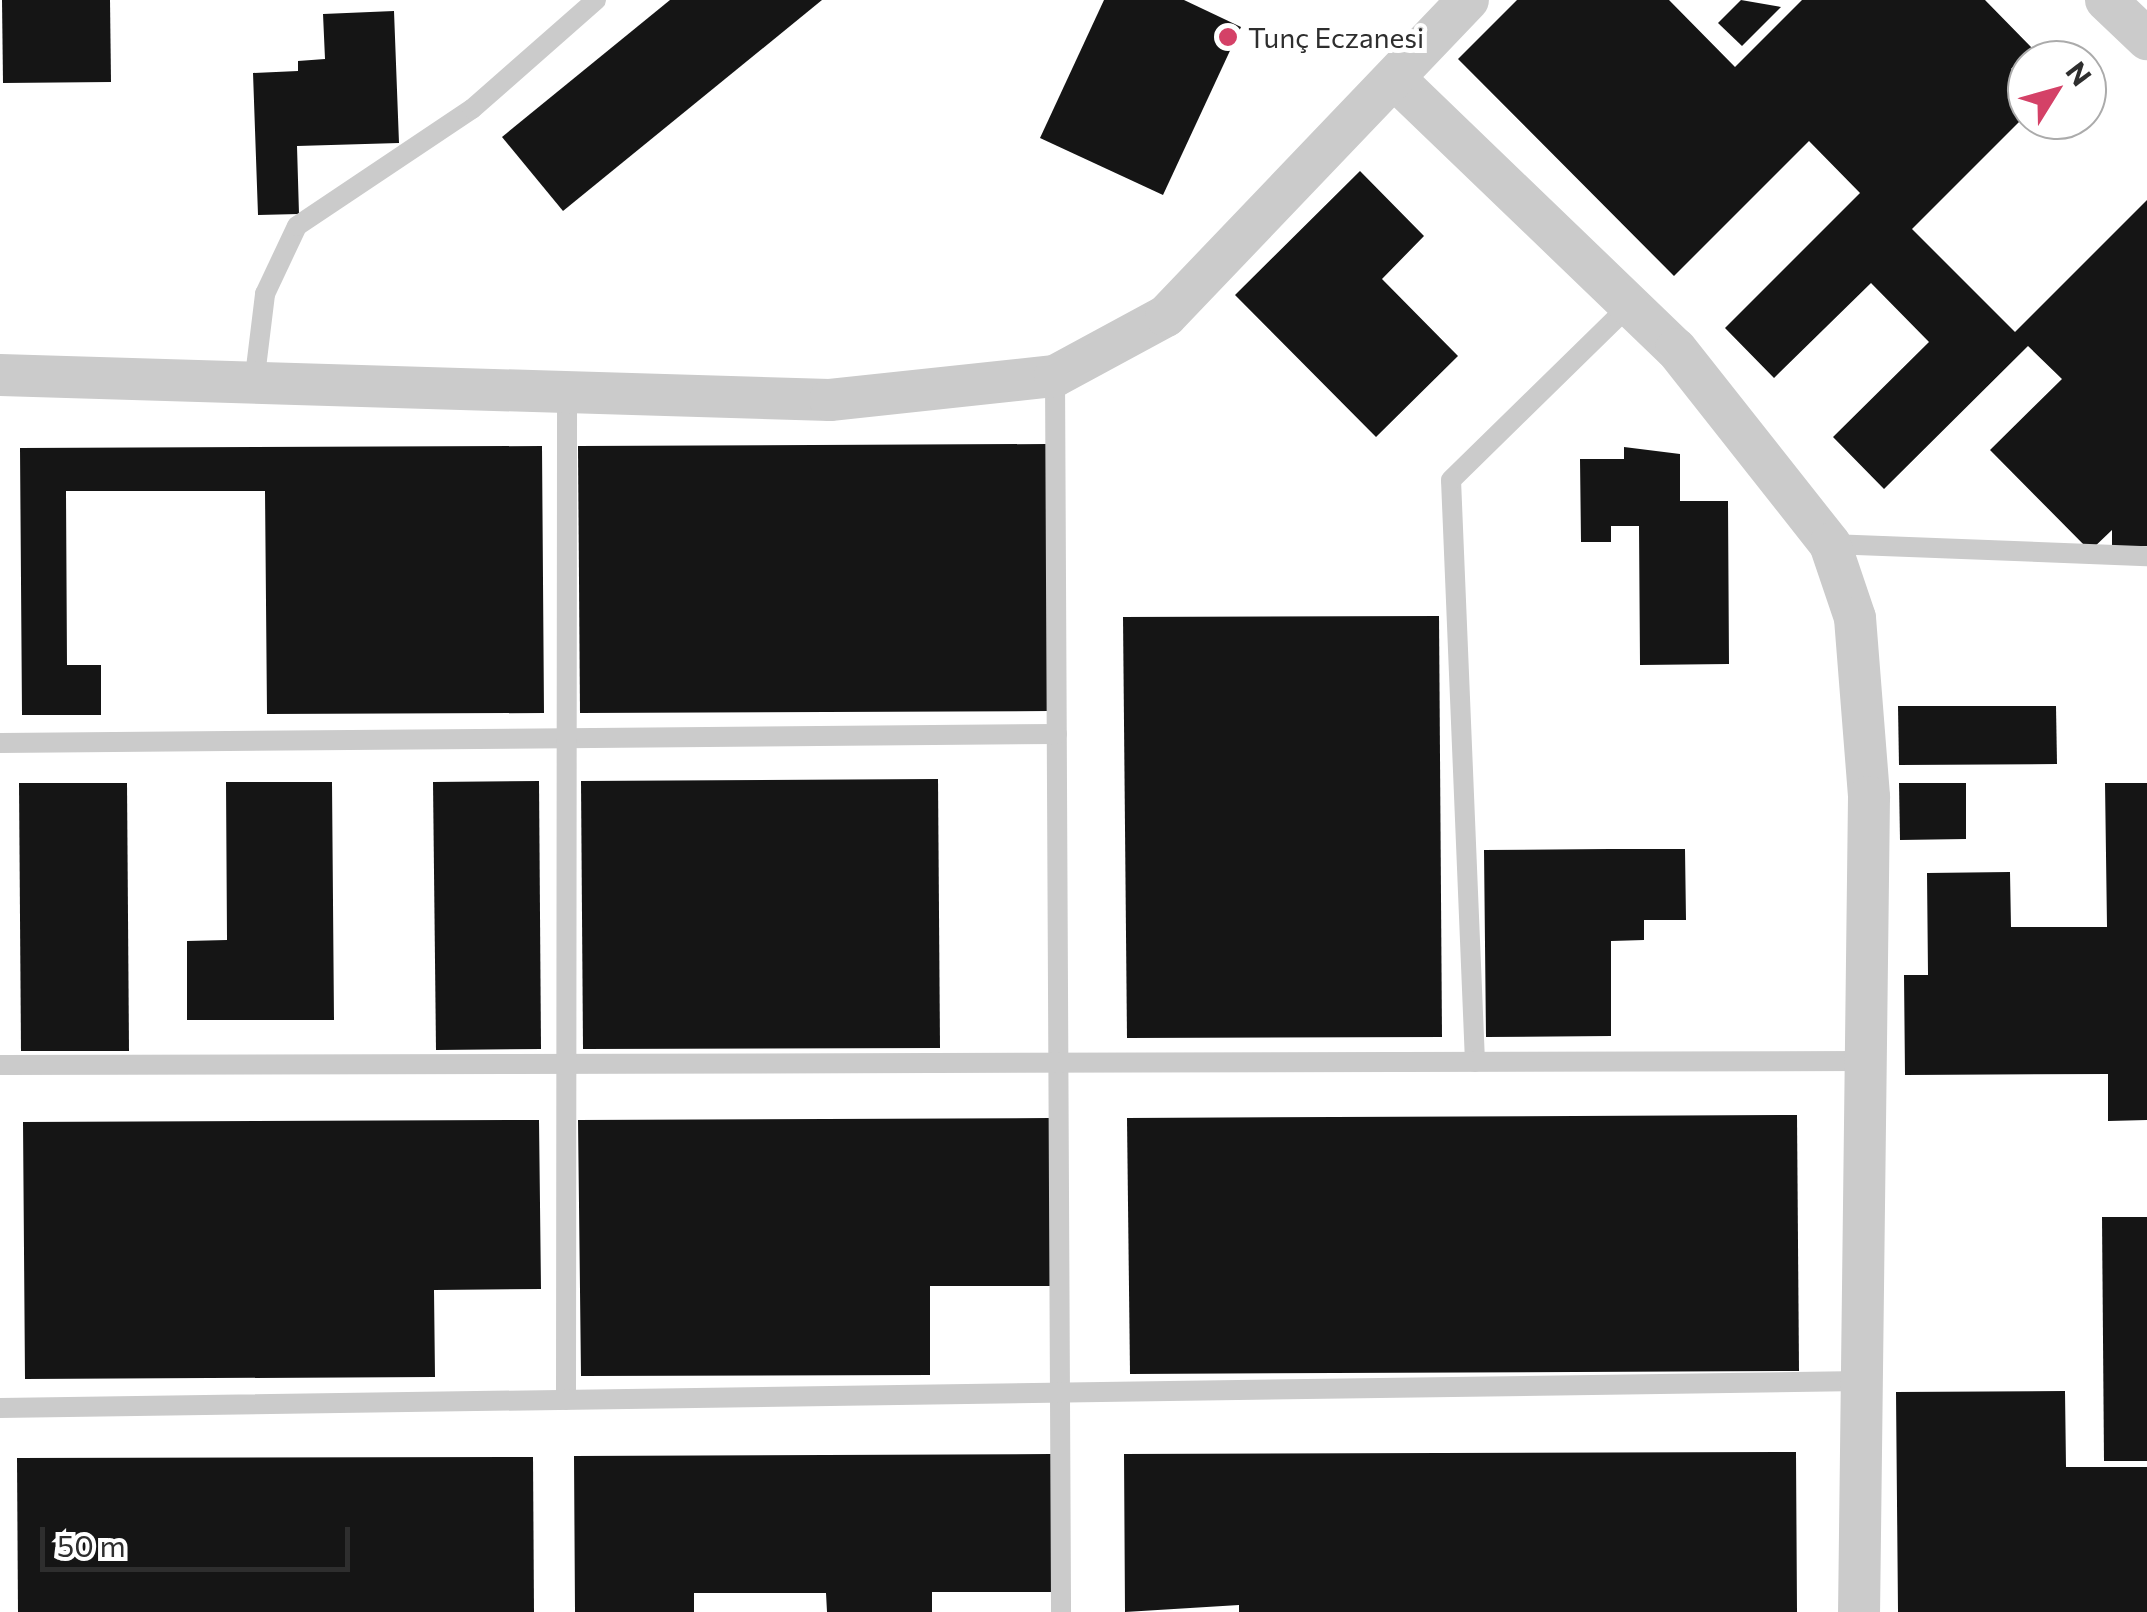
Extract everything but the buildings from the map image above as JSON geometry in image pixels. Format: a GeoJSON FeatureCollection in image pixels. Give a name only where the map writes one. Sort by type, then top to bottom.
{"type":"FeatureCollection","features":[{"type":"Feature","properties":{"kind":"street"},"geometry":{"type":"LineString","coordinates":[[0,375],[830,400],[1055,376],[1166,316],[1396,80],[1468,0]]}},
{"type":"Feature","properties":{"kind":"street"},"geometry":{"type":"LineString","coordinates":[[2106,0],[2147,38]]}},
{"type":"Feature","properties":{"kind":"street"},"geometry":{"type":"LineString","coordinates":[[1396,80],[1676,348],[1830,544],[1855,618],[1868,797],[1859,1612]]}},
{"type":"Feature","properties":{"kind":"lane"},"geometry":{"type":"LineString","coordinates":[[254,384],[265,294],[297,226],[472,109],[596,0]]}},
{"type":"Feature","properties":{"kind":"lane"},"geometry":{"type":"LineString","coordinates":[[1475,1062],[1450,480],[1630,304]]}},
{"type":"Feature","properties":{"kind":"lane"},"geometry":{"type":"LineString","coordinates":[[1055,376],[1062,1612]]}},
{"type":"Feature","properties":{"kind":"lane"},"geometry":{"type":"LineString","coordinates":[[566,1400],[567,393]]}},
{"type":"Feature","properties":{"kind":"lane"},"geometry":{"type":"LineString","coordinates":[[1830,544],[2147,556]]}},
{"type":"Feature","properties":{"kind":"lane"},"geometry":{"type":"LineString","coordinates":[[0,743],[1057,734]]}},
{"type":"Feature","properties":{"kind":"lane"},"geometry":{"type":"LineString","coordinates":[[0,1065],[1866,1062]]}},
{"type":"Feature","properties":{"kind":"lane"},"geometry":{"type":"LineString","coordinates":[[0,1408],[1862,1381]]}},
{"type":"Feature","properties":{"kind":"place","name":"Tunç Eczanesi"},"geometry":{"type":"Point","coordinates":[1228,37]}}]}
